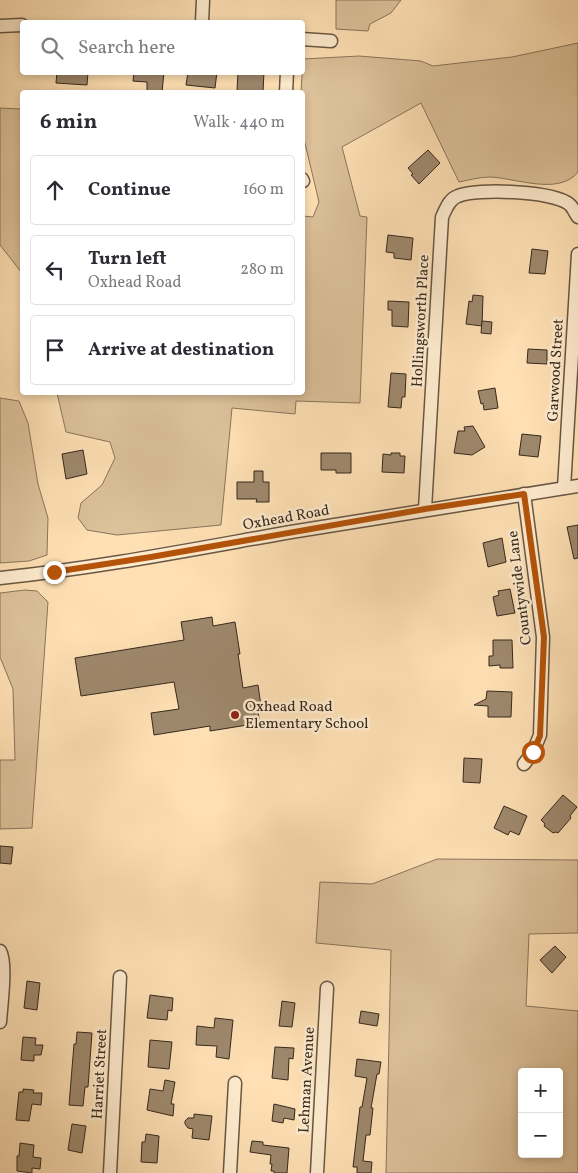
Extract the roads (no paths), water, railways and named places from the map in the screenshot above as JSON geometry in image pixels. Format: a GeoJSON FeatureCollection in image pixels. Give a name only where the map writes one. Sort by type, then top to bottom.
{"type":"FeatureCollection","features":[{"type":"Feature","properties":{"kind":"street"},"geometry":{"type":"LineString","coordinates":[[202,20],[203,0]]}},
{"type":"Feature","properties":{"kind":"street"},"geometry":{"type":"LineString","coordinates":[[0,26],[20,25]]}},
{"type":"Feature","properties":{"kind":"street"},"geometry":{"type":"LineString","coordinates":[[305,39],[331,41]]}},
{"type":"Feature","properties":{"kind":"street"},"geometry":{"type":"LineString","coordinates":[[286,90],[287,75]]}},
{"type":"Feature","properties":{"kind":"street","name":"Hollingsworth Place"},"geometry":{"type":"LineString","coordinates":[[425,509],[442,217],[448,204],[456,196],[476,192],[543,194],[569,204],[578,217]]}},
{"type":"Feature","properties":{"kind":"street","name":"Garwood Street"},"geometry":{"type":"LineString","coordinates":[[564,488],[578,254]]}},
{"type":"Feature","properties":{"kind":"street","name":"Oxhead Road"},"geometry":{"type":"LineString","coordinates":[[0,578],[42,574],[151,557],[425,509],[578,486]]}},
{"type":"Feature","properties":{"kind":"street","name":"Countywide Lane"},"geometry":{"type":"LineString","coordinates":[[524,494],[544,637],[540,736],[533,752],[524,764]]}},
{"type":"Feature","properties":{"kind":"street"},"geometry":{"type":"LineString","coordinates":[[0,951],[4,966],[0,1022]]}},
{"type":"Feature","properties":{"kind":"street","name":"Harriet Street"},"geometry":{"type":"LineString","coordinates":[[110,1173],[120,977]]}},
{"type":"Feature","properties":{"kind":"street","name":"Lehman Avenue"},"geometry":{"type":"LineString","coordinates":[[316,1173],[327,988]]}},
{"type":"Feature","properties":{"kind":"street"},"geometry":{"type":"LineString","coordinates":[[230,1173],[235,1083]]}},
{"type":"Feature","properties":{"kind":"place","name":"Oxhead Road Elementary School"},"geometry":{"type":"Point","coordinates":[235,715]}}]}
